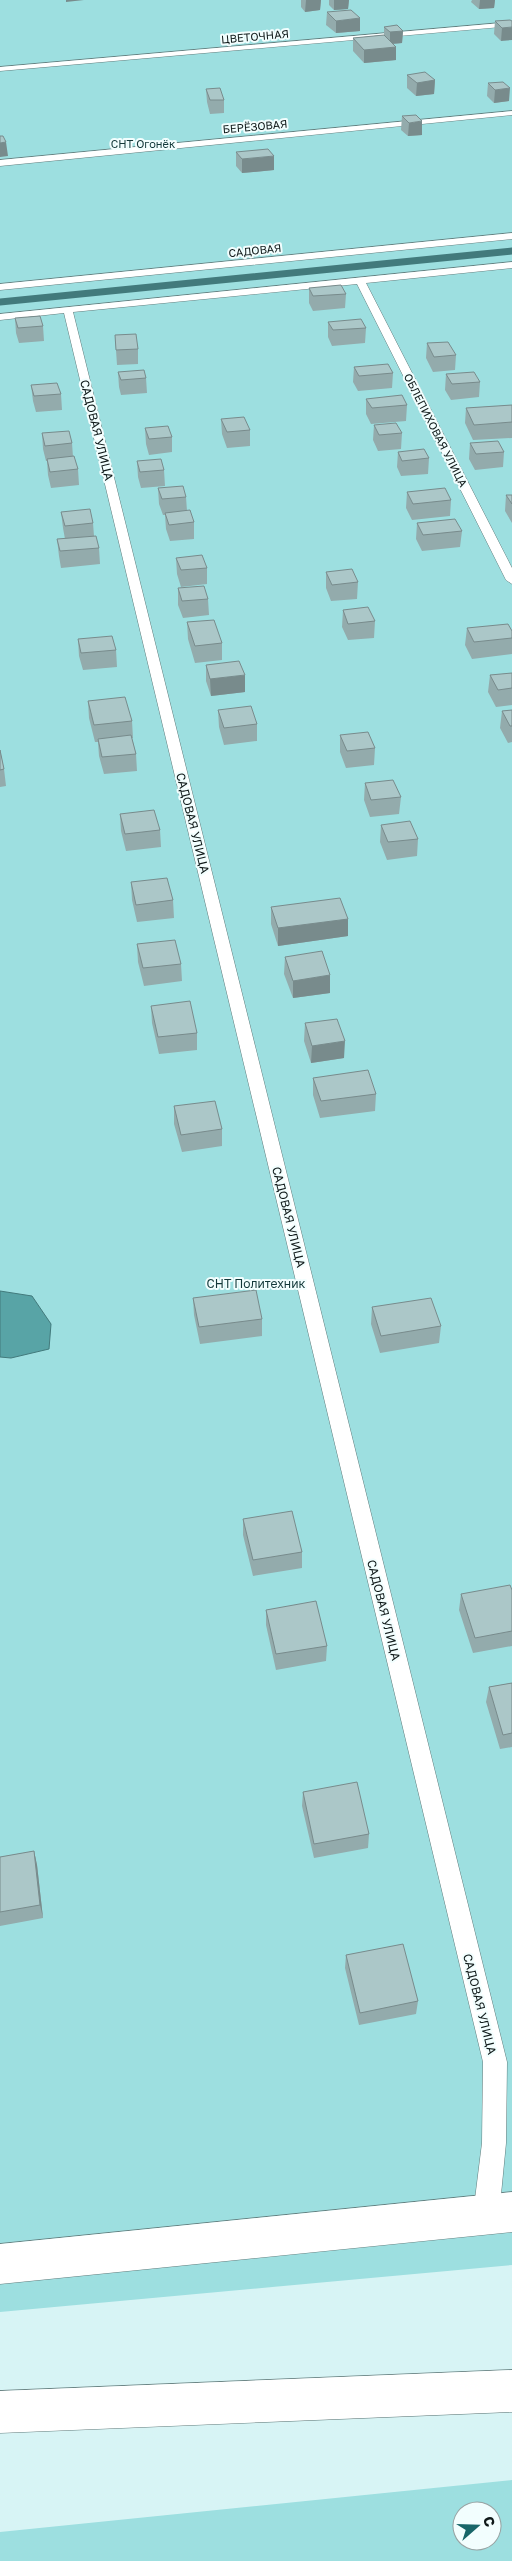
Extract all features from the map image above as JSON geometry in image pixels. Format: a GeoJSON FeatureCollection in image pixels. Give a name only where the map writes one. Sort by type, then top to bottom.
{"type":"FeatureCollection","features":[{"type":"Feature","properties":{"kind":"street"},"geometry":{"type":"LineString","coordinates":[[0,2264],[499,2214]]}},
{"type":"Feature","properties":{"kind":"street"},"geometry":{"type":"LineString","coordinates":[[0,2412],[512,2391]]}},
{"type":"Feature","properties":{"kind":"lane","name":"ЦВЕТОЧНАЯ"},"geometry":{"type":"LineString","coordinates":[[0,70],[512,24]]}},
{"type":"Feature","properties":{"kind":"lane","name":"БЕРЁЗОВАЯ"},"geometry":{"type":"LineString","coordinates":[[0,162],[512,113]]}},
{"type":"Feature","properties":{"kind":"lane","name":"САДОВАЯ"},"geometry":{"type":"LineString","coordinates":[[0,287],[512,236]]}},
{"type":"Feature","properties":{"kind":"lane"},"geometry":{"type":"LineString","coordinates":[[0,317],[512,265]]}},
{"type":"Feature","properties":{"kind":"lane","name":"ОБЛЕПИХОВАЯ УЛИЦА"},"geometry":{"type":"LineString","coordinates":[[360,280],[512,580]]}},
{"type":"Feature","properties":{"kind":"lane","name":"САДОВАЯ УЛИЦА"},"geometry":{"type":"LineString","coordinates":[[68,310],[495,2062],[494,2143],[499,2214]]}},
{"type":"Feature","properties":{"kind":"green space","name":"СНТ Политехник"},"geometry":{"type":"Polygon","coordinates":[[[0,0],[512,0],[512,2265],[0,2312],[0,0]]]}},
{"type":"Feature","properties":{"kind":"green space"},"geometry":{"type":"Polygon","coordinates":[[[512,2480],[512,2561],[0,2561],[0,2532],[512,2480]]]}},
{"type":"Feature","properties":{"kind":"shaded area"},"geometry":{"type":"Polygon","coordinates":[[[0,1291],[32,1296],[51,1324],[49,1349],[11,1358],[0,1357],[0,1291]]]}},
{"type":"Feature","properties":{"kind":"building"},"geometry":{"type":"Polygon","coordinates":[[[351,10],[360,18],[336,21],[327,12],[351,10]]]}},
{"type":"Feature","properties":{"kind":"building"},"geometry":{"type":"Polygon","coordinates":[[[495,21],[512,21],[512,27],[502,28],[495,21]]]}},
{"type":"Feature","properties":{"kind":"building"},"geometry":{"type":"Polygon","coordinates":[[[397,25],[403,31],[390,32],[384,27],[397,25]]]}},
{"type":"Feature","properties":{"kind":"building"},"geometry":{"type":"Polygon","coordinates":[[[384,35],[396,47],[364,50],[353,38],[384,35]]]}},
{"type":"Feature","properties":{"kind":"building"},"geometry":{"type":"Polygon","coordinates":[[[425,72],[435,80],[417,83],[407,75],[425,72]]]}},
{"type":"Feature","properties":{"kind":"building"},"geometry":{"type":"Polygon","coordinates":[[[503,82],[510,88],[495,90],[488,83],[503,82]]]}},
{"type":"Feature","properties":{"kind":"building"},"geometry":{"type":"Polygon","coordinates":[[[220,88],[224,100],[210,100],[206,89],[220,88]]]}},
{"type":"Feature","properties":{"kind":"building"},"geometry":{"type":"Polygon","coordinates":[[[416,115],[422,121],[409,123],[402,116],[416,115]]]}},
{"type":"Feature","properties":{"kind":"building"},"geometry":{"type":"Polygon","coordinates":[[[0,136],[3,136],[6,142],[0,143],[0,136]]]}},
{"type":"Feature","properties":{"kind":"building"},"geometry":{"type":"Polygon","coordinates":[[[268,149],[274,156],[242,159],[236,152],[268,149]]]}},
{"type":"Feature","properties":{"kind":"building"},"geometry":{"type":"Polygon","coordinates":[[[341,285],[346,294],[313,296],[309,288],[341,285]]]}},
{"type":"Feature","properties":{"kind":"building"},"geometry":{"type":"Polygon","coordinates":[[[40,316],[43,326],[18,328],[15,318],[40,316]]]}},
{"type":"Feature","properties":{"kind":"building"},"geometry":{"type":"Polygon","coordinates":[[[361,319],[366,328],[333,330],[328,322],[361,319]]]}},
{"type":"Feature","properties":{"kind":"building"},"geometry":{"type":"Polygon","coordinates":[[[136,334],[138,349],[116,350],[115,335],[136,334]]]}},
{"type":"Feature","properties":{"kind":"building"},"geometry":{"type":"Polygon","coordinates":[[[448,342],[456,355],[434,357],[427,343],[448,342]]]}},
{"type":"Feature","properties":{"kind":"building"},"geometry":{"type":"Polygon","coordinates":[[[388,364],[393,373],[359,376],[354,367],[388,364]]]}},
{"type":"Feature","properties":{"kind":"building"},"geometry":{"type":"Polygon","coordinates":[[[144,370],[146,378],[121,380],[118,372],[144,370]]]}},
{"type":"Feature","properties":{"kind":"building"},"geometry":{"type":"Polygon","coordinates":[[[474,372],[480,382],[452,384],[446,374],[474,372]]]}},
{"type":"Feature","properties":{"kind":"building"},"geometry":{"type":"Polygon","coordinates":[[[57,383],[61,394],[34,396],[31,385],[57,383]]]}},
{"type":"Feature","properties":{"kind":"building"},"geometry":{"type":"Polygon","coordinates":[[[402,395],[407,405],[372,408],[366,399],[402,395]]]}},
{"type":"Feature","properties":{"kind":"building"},"geometry":{"type":"Polygon","coordinates":[[[512,405],[512,422],[474,425],[466,408],[512,405]]]}},
{"type":"Feature","properties":{"kind":"building"},"geometry":{"type":"Polygon","coordinates":[[[244,417],[250,430],[227,432],[221,419],[244,417]]]}},
{"type":"Feature","properties":{"kind":"building"},"geometry":{"type":"Polygon","coordinates":[[[396,423],[402,433],[379,435],[374,425],[396,423]]]}},
{"type":"Feature","properties":{"kind":"building"},"geometry":{"type":"Polygon","coordinates":[[[168,426],[172,437],[149,439],[145,428],[168,426]]]}},
{"type":"Feature","properties":{"kind":"building"},"geometry":{"type":"Polygon","coordinates":[[[69,431],[72,443],[45,446],[42,433],[69,431]]]}},
{"type":"Feature","properties":{"kind":"building"},"geometry":{"type":"Polygon","coordinates":[[[498,441],[504,452],[476,454],[470,443],[498,441]]]}},
{"type":"Feature","properties":{"kind":"building"},"geometry":{"type":"Polygon","coordinates":[[[424,449],[429,458],[402,461],[398,452],[424,449]]]}},
{"type":"Feature","properties":{"kind":"building"},"geometry":{"type":"Polygon","coordinates":[[[74,456],[78,469],[50,472],[47,459],[74,456]]]}},
{"type":"Feature","properties":{"kind":"building"},"geometry":{"type":"Polygon","coordinates":[[[161,459],[164,470],[140,472],[137,461],[161,459]]]}},
{"type":"Feature","properties":{"kind":"building"},"geometry":{"type":"Polygon","coordinates":[[[183,486],[186,497],[162,499],[158,488],[183,486]]]}},
{"type":"Feature","properties":{"kind":"building"},"geometry":{"type":"Polygon","coordinates":[[[445,488],[451,500],[413,504],[407,492],[445,488]]]}},
{"type":"Feature","properties":{"kind":"building"},"geometry":{"type":"Polygon","coordinates":[[[506,495],[512,495],[512,504],[506,495]]]}},
{"type":"Feature","properties":{"kind":"building"},"geometry":{"type":"Polygon","coordinates":[[[90,509],[93,523],[65,526],[61,512],[90,509]]]}},
{"type":"Feature","properties":{"kind":"building"},"geometry":{"type":"Polygon","coordinates":[[[190,510],[194,522],[169,525],[165,513],[190,510]]]}},
{"type":"Feature","properties":{"kind":"building"},"geometry":{"type":"Polygon","coordinates":[[[455,519],[462,531],[423,535],[417,523],[455,519]]]}},
{"type":"Feature","properties":{"kind":"building"},"geometry":{"type":"Polygon","coordinates":[[[96,536],[99,548],[60,551],[57,539],[96,536]]]}},
{"type":"Feature","properties":{"kind":"building"},"geometry":{"type":"Polygon","coordinates":[[[202,555],[207,568],[181,570],[176,558],[202,555]]]}},
{"type":"Feature","properties":{"kind":"building"},"geometry":{"type":"Polygon","coordinates":[[[352,569],[358,582],[332,585],[326,572],[352,569]]]}},
{"type":"Feature","properties":{"kind":"building"},"geometry":{"type":"Polygon","coordinates":[[[204,586],[208,599],[182,601],[178,588],[204,586]]]}},
{"type":"Feature","properties":{"kind":"building"},"geometry":{"type":"Polygon","coordinates":[[[368,607],[375,621],[348,624],[343,610],[368,607]]]}},
{"type":"Feature","properties":{"kind":"building"},"geometry":{"type":"Polygon","coordinates":[[[214,620],[222,643],[195,646],[187,622],[214,620]]]}},
{"type":"Feature","properties":{"kind":"building"},"geometry":{"type":"Polygon","coordinates":[[[508,624],[512,631],[512,638],[474,642],[467,628],[508,624]]]}},
{"type":"Feature","properties":{"kind":"building"},"geometry":{"type":"Polygon","coordinates":[[[112,636],[116,650],[81,653],[78,639],[112,636]]]}},
{"type":"Feature","properties":{"kind":"building"},"geometry":{"type":"Polygon","coordinates":[[[239,661],[245,675],[210,679],[206,665],[239,661]]]}},
{"type":"Feature","properties":{"kind":"building"},"geometry":{"type":"Polygon","coordinates":[[[512,673],[512,688],[498,690],[490,675],[512,673]]]}},
{"type":"Feature","properties":{"kind":"building"},"geometry":{"type":"Polygon","coordinates":[[[125,697],[132,721],[94,725],[88,701],[125,697]]]}},
{"type":"Feature","properties":{"kind":"building"},"geometry":{"type":"Polygon","coordinates":[[[251,706],[257,724],[224,728],[218,710],[251,706]]]}},
{"type":"Feature","properties":{"kind":"building"},"geometry":{"type":"Polygon","coordinates":[[[512,710],[512,726],[510,726],[502,711],[512,710]]]}},
{"type":"Feature","properties":{"kind":"building"},"geometry":{"type":"Polygon","coordinates":[[[368,732],[375,748],[347,751],[340,735],[368,732]]]}},
{"type":"Feature","properties":{"kind":"building"},"geometry":{"type":"Polygon","coordinates":[[[131,735],[136,754],[102,757],[98,739],[131,735]]]}},
{"type":"Feature","properties":{"kind":"building"},"geometry":{"type":"Polygon","coordinates":[[[0,750],[4,769],[0,770],[0,750]]]}},
{"type":"Feature","properties":{"kind":"building"},"geometry":{"type":"Polygon","coordinates":[[[393,780],[401,797],[371,800],[365,783],[393,780]]]}},
{"type":"Feature","properties":{"kind":"building"},"geometry":{"type":"Polygon","coordinates":[[[154,810],[160,830],[125,834],[120,814],[154,810]]]}},
{"type":"Feature","properties":{"kind":"building"},"geometry":{"type":"Polygon","coordinates":[[[410,821],[418,839],[388,842],[381,825],[410,821]]]}},
{"type":"Feature","properties":{"kind":"building"},"geometry":{"type":"Polygon","coordinates":[[[167,878],[173,900],[136,905],[131,882],[167,878]]]}},
{"type":"Feature","properties":{"kind":"building"},"geometry":{"type":"Polygon","coordinates":[[[340,898],[348,919],[278,928],[271,907],[340,898]]]}},
{"type":"Feature","properties":{"kind":"building"},"geometry":{"type":"Polygon","coordinates":[[[175,940],[181,964],[143,968],[137,944],[175,940]]]}},
{"type":"Feature","properties":{"kind":"building"},"geometry":{"type":"Polygon","coordinates":[[[322,951],[330,975],[293,981],[285,957],[322,951]]]}},
{"type":"Feature","properties":{"kind":"building"},"geometry":{"type":"Polygon","coordinates":[[[190,1001],[197,1033],[158,1037],[151,1006],[190,1001]]]}},
{"type":"Feature","properties":{"kind":"building"},"geometry":{"type":"Polygon","coordinates":[[[337,1019],[345,1041],[312,1046],[305,1023],[337,1019]]]}},
{"type":"Feature","properties":{"kind":"building"},"geometry":{"type":"Polygon","coordinates":[[[368,1070],[376,1094],[321,1101],[313,1078],[368,1070]]]}},
{"type":"Feature","properties":{"kind":"building"},"geometry":{"type":"Polygon","coordinates":[[[215,1101],[222,1129],[181,1135],[174,1106],[215,1101]]]}},
{"type":"Feature","properties":{"kind":"building"},"geometry":{"type":"Polygon","coordinates":[[[256,1290],[262,1319],[199,1327],[193,1298],[256,1290]]]}},
{"type":"Feature","properties":{"kind":"building"},"geometry":{"type":"Polygon","coordinates":[[[431,1298],[441,1326],[381,1336],[372,1307],[431,1298]]]}},
{"type":"Feature","properties":{"kind":"building"},"geometry":{"type":"Polygon","coordinates":[[[292,1511],[302,1552],[253,1560],[243,1519],[292,1511]]]}},
{"type":"Feature","properties":{"kind":"building"},"geometry":{"type":"Polygon","coordinates":[[[510,1585],[512,1590],[512,1631],[475,1638],[461,1594],[510,1585]]]}},
{"type":"Feature","properties":{"kind":"building"},"geometry":{"type":"Polygon","coordinates":[[[316,1601],[327,1646],[276,1654],[266,1610],[316,1601]]]}},
{"type":"Feature","properties":{"kind":"building"},"geometry":{"type":"Polygon","coordinates":[[[512,1683],[512,1733],[503,1735],[489,1687],[512,1683]]]}},
{"type":"Feature","properties":{"kind":"building"},"geometry":{"type":"Polygon","coordinates":[[[357,1782],[369,1834],[314,1844],[303,1792],[357,1782]]]}},
{"type":"Feature","properties":{"kind":"building"},"geometry":{"type":"Polygon","coordinates":[[[34,1851],[40,1905],[0,1912],[0,1857],[34,1851]]]}},
{"type":"Feature","properties":{"kind":"building"},"geometry":{"type":"Polygon","coordinates":[[[403,1944],[418,2001],[360,2013],[346,1955],[403,1944]]]}},
{"type":"Feature","properties":{"kind":"waterway"},"geometry":{"type":"LineString","coordinates":[[0,302],[512,251]]}},
{"type":"Feature","properties":{"kind":"park label","name":"СНТ Огонёк"},"geometry":{"type":"Point","coordinates":[143,143]}}]}
